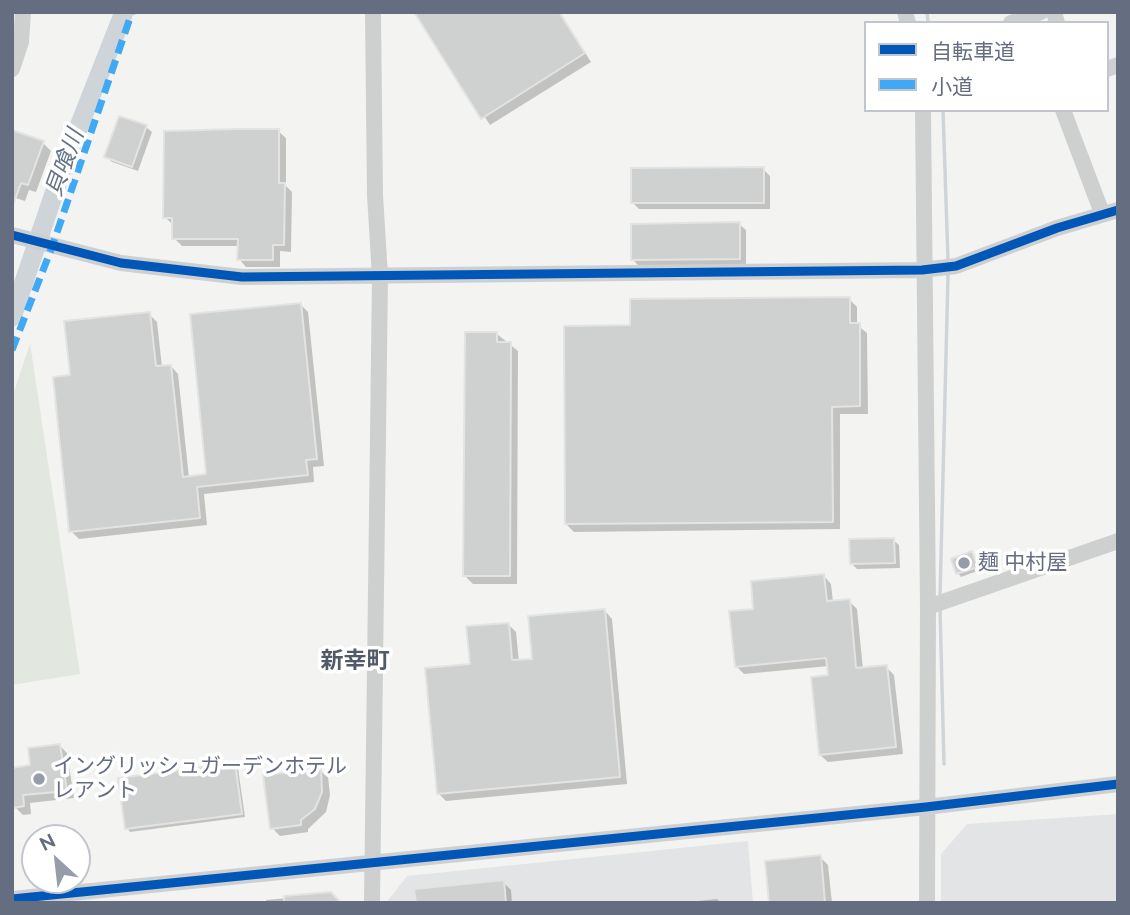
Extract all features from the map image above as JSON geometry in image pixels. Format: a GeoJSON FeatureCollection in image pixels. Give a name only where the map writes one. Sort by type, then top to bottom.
{"type":"FeatureCollection","features":[{"type":"Feature","properties":{"kind":"street"},"geometry":{"type":"LineString","coordinates":[[12,69],[21,43],[23,12]]}},
{"type":"Feature","properties":{"kind":"street"},"geometry":{"type":"LineString","coordinates":[[372,903],[380,277],[375,195],[373,12]]}},
{"type":"Feature","properties":{"kind":"street"},"geometry":{"type":"LineString","coordinates":[[1016,21],[1041,12]]}},
{"type":"Feature","properties":{"kind":"street"},"geometry":{"type":"LineString","coordinates":[[923,112],[928,903]]}},
{"type":"Feature","properties":{"kind":"street"},"geometry":{"type":"LineString","coordinates":[[19,237],[121,263],[188,273],[242,277],[922,270],[956,266],[1110,211],[1064,112]]}},
{"type":"Feature","properties":{"kind":"street"},"geometry":{"type":"LineString","coordinates":[[928,607],[1118,541]]}},
{"type":"Feature","properties":{"kind":"street"},"geometry":{"type":"LineString","coordinates":[[12,899],[926,807],[1118,783]]}},
{"type":"Feature","properties":{"kind":"shaded area"},"geometry":{"type":"Polygon","coordinates":[[[30,343],[80,674],[12,685],[12,398],[30,343]]]}},
{"type":"Feature","properties":{"kind":"shaded area"},"geometry":{"type":"Polygon","coordinates":[[[1118,814],[1118,903],[941,903],[941,854],[967,824],[1118,814]]]}},
{"type":"Feature","properties":{"kind":"shaded area"},"geometry":{"type":"Polygon","coordinates":[[[748,841],[753,903],[386,903],[407,876],[748,841]]]}},
{"type":"Feature","properties":{"kind":"building"},"geometry":{"type":"Polygon","coordinates":[[[414,12],[559,12],[585,53],[481,119],[414,12]]]}},
{"type":"Feature","properties":{"kind":"building"},"geometry":{"type":"Polygon","coordinates":[[[119,116],[147,125],[132,167],[104,157],[119,116]]]}},
{"type":"Feature","properties":{"kind":"building"},"geometry":{"type":"Polygon","coordinates":[[[279,129],[279,183],[285,183],[284,245],[273,245],[273,260],[237,260],[238,239],[172,239],[172,218],[163,218],[164,131],[279,129]]]}},
{"type":"Feature","properties":{"kind":"building"},"geometry":{"type":"Polygon","coordinates":[[[12,130],[44,141],[28,185],[21,183],[13,205],[12,130]]]}},
{"type":"Feature","properties":{"kind":"building"},"geometry":{"type":"Polygon","coordinates":[[[764,167],[764,203],[631,203],[631,168],[764,167]]]}},
{"type":"Feature","properties":{"kind":"building"},"geometry":{"type":"Polygon","coordinates":[[[740,222],[740,259],[631,260],[631,224],[740,222]]]}},
{"type":"Feature","properties":{"kind":"building"},"geometry":{"type":"Polygon","coordinates":[[[850,297],[850,323],[860,323],[860,406],[832,407],[833,522],[565,524],[564,326],[630,325],[630,299],[850,297]]]}},
{"type":"Feature","properties":{"kind":"building"},"geometry":{"type":"Polygon","coordinates":[[[301,303],[317,459],[306,460],[308,475],[197,487],[200,518],[69,532],[53,377],[70,375],[64,321],[150,312],[156,366],[171,365],[183,477],[206,474],[190,314],[301,303]]]}},
{"type":"Feature","properties":{"kind":"building"},"geometry":{"type":"Polygon","coordinates":[[[465,332],[497,332],[497,342],[511,342],[510,576],[463,576],[465,332]]]}},
{"type":"Feature","properties":{"kind":"building"},"geometry":{"type":"Polygon","coordinates":[[[894,538],[895,563],[850,564],[849,539],[894,538]]]}},
{"type":"Feature","properties":{"kind":"building","name":"麺 中村屋"},"geometry":{"type":"Polygon","coordinates":[[[972,551],[978,567],[956,574],[951,559],[972,551]]]}},
{"type":"Feature","properties":{"kind":"building"},"geometry":{"type":"Polygon","coordinates":[[[824,574],[827,601],[850,599],[856,668],[887,665],[896,747],[819,755],[811,677],[828,675],[826,658],[735,667],[729,611],[753,609],[751,581],[824,574]]]}},
{"type":"Feature","properties":{"kind":"building"},"geometry":{"type":"Polygon","coordinates":[[[605,609],[620,777],[437,794],[425,668],[470,664],[466,626],[509,623],[512,660],[532,659],[528,616],[605,609]]]}},
{"type":"Feature","properties":{"kind":"building","name":"イングリッシュガーデンホテル レアント"},"geometry":{"type":"Polygon","coordinates":[[[60,744],[67,791],[23,795],[24,806],[13,808],[12,768],[30,765],[28,748],[60,744]]]}},
{"type":"Feature","properties":{"kind":"building"},"geometry":{"type":"Polygon","coordinates":[[[235,763],[242,814],[125,829],[118,778],[235,763]]]}},
{"type":"Feature","properties":{"kind":"building"},"geometry":{"type":"Polygon","coordinates":[[[321,768],[322,792],[315,809],[301,820],[301,825],[270,829],[263,775],[321,768]]]}},
{"type":"Feature","properties":{"kind":"building"},"geometry":{"type":"Polygon","coordinates":[[[821,855],[825,903],[769,903],[765,861],[821,855]]]}},
{"type":"Feature","properties":{"kind":"building"},"geometry":{"type":"Polygon","coordinates":[[[504,880],[506,903],[416,903],[414,889],[504,880]]]}},
{"type":"Feature","properties":{"kind":"building"},"geometry":{"type":"Polygon","coordinates":[[[331,892],[341,903],[284,903],[284,896],[331,892]]]}},
{"type":"Feature","properties":{"kind":"waterway","name":"貝喰川"},"geometry":{"type":"LineString","coordinates":[[12,317],[63,167],[124,12]]}},
{"type":"Feature","properties":{"kind":"waterway"},"geometry":{"type":"LineString","coordinates":[[927,12],[928,21]]}},
{"type":"Feature","properties":{"kind":"waterway"},"geometry":{"type":"LineString","coordinates":[[943,112],[948,261]]}},
{"type":"Feature","properties":{"kind":"waterway"},"geometry":{"type":"LineString","coordinates":[[940,597],[948,275]]}},
{"type":"Feature","properties":{"kind":"waterway"},"geometry":{"type":"LineString","coordinates":[[940,608],[944,764]]}},
{"type":"Feature","properties":{"kind":"marked path"},"geometry":{"type":"LineString","coordinates":[[12,350],[52,247],[132,12]]}},
{"type":"Feature","properties":{"kind":"cycle path"},"geometry":{"type":"LineString","coordinates":[[12,235],[121,263],[242,277],[922,270],[956,266],[1057,228],[1118,210]]}},
{"type":"Feature","properties":{"kind":"cycle path"},"geometry":{"type":"LineString","coordinates":[[12,899],[926,807],[1118,784]]}},
{"type":"Feature","properties":{"kind":"place","name":"麺 中村屋"},"geometry":{"type":"Point","coordinates":[964,563]}},
{"type":"Feature","properties":{"kind":"place","name":"イングリッシュガーデンホテル レアント"},"geometry":{"type":"Point","coordinates":[39,779]}},
{"type":"Feature","properties":{"kind":"district","name":"新幸町"},"geometry":{"type":"Point","coordinates":[355,661]}}]}
